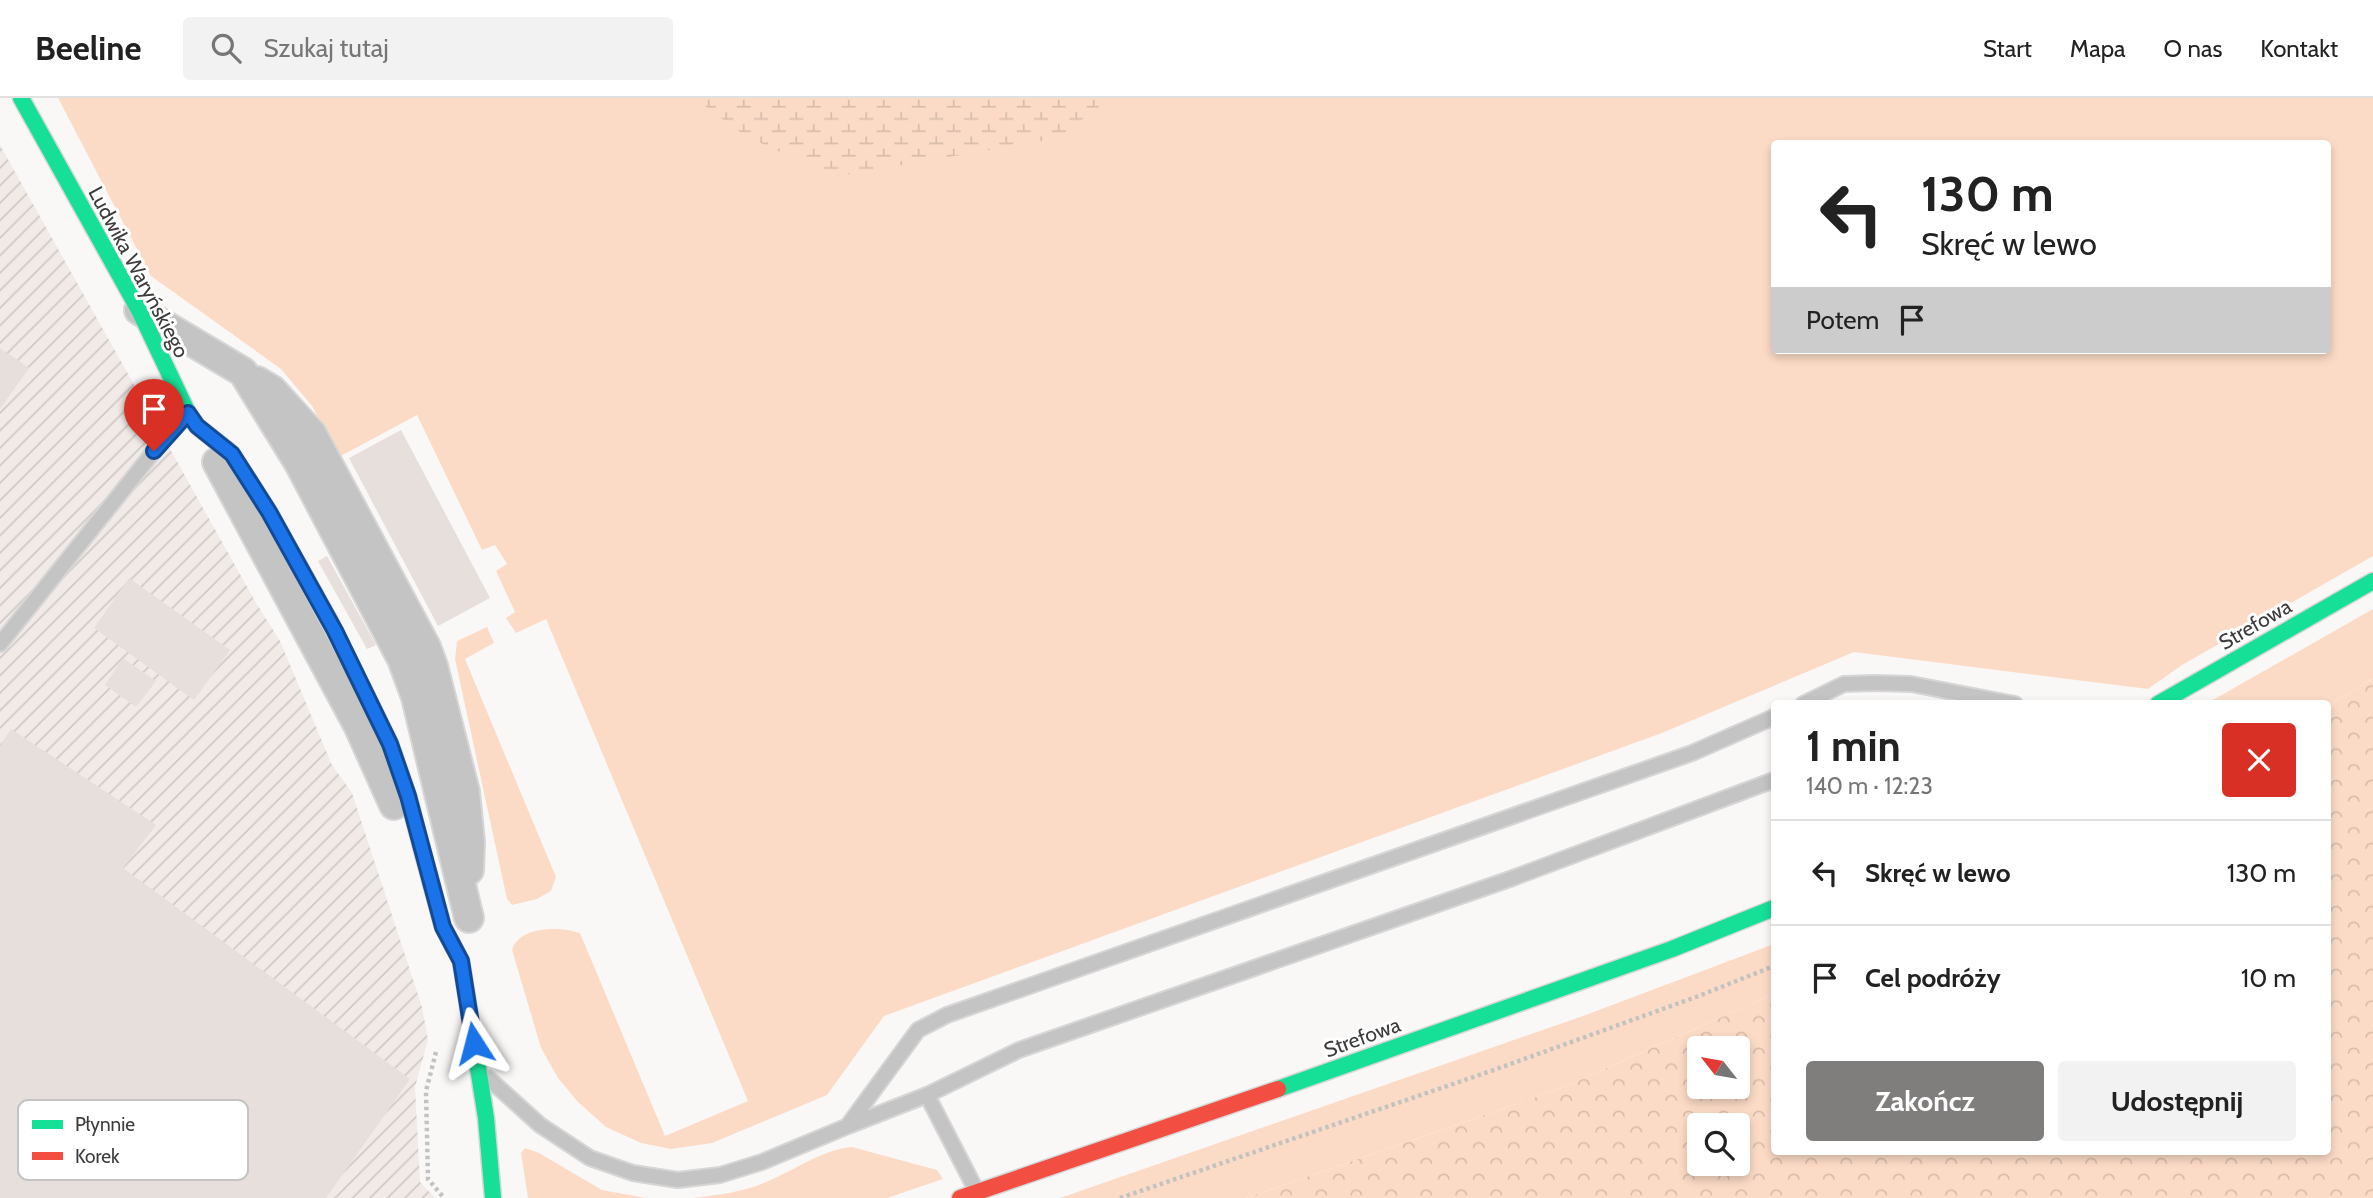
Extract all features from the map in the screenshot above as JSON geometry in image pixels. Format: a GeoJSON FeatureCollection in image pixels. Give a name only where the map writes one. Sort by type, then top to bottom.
{"type":"FeatureCollection","features":[{"type":"Feature","properties":{"kind":"street","name":"Ludwika Waryńskiego"},"geometry":{"type":"LineString","coordinates":[[21,98],[139,310],[192,419]]}},
{"type":"Feature","properties":{"kind":"street"},"geometry":{"type":"LineString","coordinates":[[139,310],[243,372],[299,463],[402,659],[416,696],[456,922],[486,1118],[492,1198]]}},
{"type":"Feature","properties":{"kind":"street"},"geometry":{"type":"LineString","coordinates":[[192,419],[359,727],[456,922]]}},
{"type":"Feature","properties":{"kind":"street","name":"Strefowa"},"geometry":{"type":"LineString","coordinates":[[2165,700],[2373,581]]}},
{"type":"Feature","properties":{"kind":"street","name":"Strefowa"},"geometry":{"type":"LineString","coordinates":[[960,1198],[1213,1112],[1672,949],[1771,909]]}},
{"type":"Feature","properties":{"kind":"lane"},"geometry":{"type":"LineString","coordinates":[[0,644],[172,430],[192,419]]}},
{"type":"Feature","properties":{"kind":"lane"},"geometry":{"type":"LineString","coordinates":[[1811,700],[1844,684],[1874,682],[1911,684],[1984,700]]}},
{"type":"Feature","properties":{"kind":"lane"},"geometry":{"type":"LineString","coordinates":[[848,1126],[918,1030],[947,1015],[1692,754],[1771,718]]}},
{"type":"Feature","properties":{"kind":"lane"},"geometry":{"type":"LineString","coordinates":[[479,1070],[540,1125],[590,1158],[633,1173],[678,1180],[720,1175],[762,1162],[927,1095],[1019,1050],[1510,879],[1771,781]]}},
{"type":"Feature","properties":{"kind":"lane"},"geometry":{"type":"LineString","coordinates":[[927,1095],[978,1192]]}},
{"type":"Feature","properties":{"kind":"path"},"geometry":{"type":"LineString","coordinates":[[1120,1198],[1503,1066],[1771,967]]}},
{"type":"Feature","properties":{"kind":"path"},"geometry":{"type":"LineString","coordinates":[[426,1091],[428,1179],[444,1198]]}},
{"type":"Feature","properties":{"kind":"shaded area"},"geometry":{"type":"Polygon","coordinates":[[[0,145],[255,601],[280,641],[332,765],[352,793],[422,1007],[428,1040],[415,1087],[420,1182],[435,1198],[0,1198],[0,145]]]}},
{"type":"Feature","properties":{"kind":"green space"},"geometry":{"type":"Polygon","coordinates":[[[58,98],[2373,98],[2373,556],[2182,665],[2148,689],[1854,652],[1662,733],[884,1016],[827,1095],[712,1143],[671,1149],[641,1143],[606,1127],[578,1102],[558,1078],[541,1048],[512,950],[516,942],[531,932],[562,929],[580,933],[665,1136],[748,1101],[546,619],[516,633],[506,618],[515,612],[496,571],[507,564],[495,545],[482,550],[417,415],[339,457],[312,406],[281,369],[151,276],[58,98]]]}},
{"type":"Feature","properties":{"kind":"green space"},"geometry":{"type":"Polygon","coordinates":[[[694,98],[1110,98],[1059,138],[833,177],[744,135],[694,98]]]}},
{"type":"Feature","properties":{"kind":"green space"},"geometry":{"type":"Polygon","coordinates":[[[2373,609],[2373,679],[2331,703],[2331,700],[2213,700],[2373,609]]]}},
{"type":"Feature","properties":{"kind":"green space"},"geometry":{"type":"Polygon","coordinates":[[[487,627],[494,643],[465,659],[556,877],[551,891],[537,899],[512,905],[507,899],[455,659],[457,641],[487,627]]]}},
{"type":"Feature","properties":{"kind":"green space"},"geometry":{"type":"Polygon","coordinates":[[[2373,679],[2373,1198],[1246,1198],[1559,1089],[1771,995],[1771,1155],[2331,1155],[2331,703],[2373,679]]]}},
{"type":"Feature","properties":{"kind":"green space"},"geometry":{"type":"Polygon","coordinates":[[[1771,945],[1771,995],[1559,1089],[1246,1198],[1060,1198],[1583,1016],[1771,945]]]}},
{"type":"Feature","properties":{"kind":"green space"},"geometry":{"type":"Polygon","coordinates":[[[852,1147],[937,1170],[943,1179],[887,1198],[692,1198],[749,1188],[819,1156],[852,1147]]]}},
{"type":"Feature","properties":{"kind":"green space"},"geometry":{"type":"Polygon","coordinates":[[[525,1148],[539,1153],[602,1190],[646,1198],[528,1198],[521,1153],[525,1148]]]}},
{"type":"Feature","properties":{"kind":"building"},"geometry":{"type":"Polygon","coordinates":[[[0,348],[29,368],[0,409],[0,348]]]}},
{"type":"Feature","properties":{"kind":"building"},"geometry":{"type":"Polygon","coordinates":[[[401,430],[490,598],[438,626],[349,458],[401,430]]]}},
{"type":"Feature","properties":{"kind":"building"},"geometry":{"type":"Polygon","coordinates":[[[327,556],[376,645],[367,649],[318,561],[327,556]]]}},
{"type":"Feature","properties":{"kind":"building"},"geometry":{"type":"Polygon","coordinates":[[[129,578],[230,650],[194,700],[94,628],[129,578]]]}},
{"type":"Feature","properties":{"kind":"building"},"geometry":{"type":"Polygon","coordinates":[[[123,658],[156,681],[136,707],[105,685],[123,658]]]}},
{"type":"Feature","properties":{"kind":"building"},"geometry":{"type":"Polygon","coordinates":[[[11,729],[156,825],[123,868],[410,1079],[326,1198],[0,1198],[0,746],[11,729]]]}},
{"type":"Feature","properties":{"kind":"traffic: fast"},"geometry":{"type":"LineString","coordinates":[[21,98],[139,310],[188,413],[197,426],[232,454],[269,512],[328,618]]}},
{"type":"Feature","properties":{"kind":"traffic: fast"},"geometry":{"type":"LineString","coordinates":[[2165,700],[2373,581]]}},
{"type":"Feature","properties":{"kind":"traffic: fast"},"geometry":{"type":"LineString","coordinates":[[421,846],[443,927],[461,961],[486,1118],[493,1198]]}},
{"type":"Feature","properties":{"kind":"traffic: fast"},"geometry":{"type":"LineString","coordinates":[[1278,1089],[1672,949],[1771,909]]}},
{"type":"Feature","properties":{"kind":"traffic: jam"},"geometry":{"type":"LineString","coordinates":[[328,618],[390,744],[408,796],[421,846]]}},
{"type":"Feature","properties":{"kind":"traffic: jam"},"geometry":{"type":"LineString","coordinates":[[960,1198],[1278,1089]]}},
{"type":"Feature","properties":{"kind":"route"},"geometry":{"type":"LineString","coordinates":[[154,451],[188,413],[197,426],[232,454],[269,512],[335,631],[390,744],[408,796],[443,927],[461,961],[474,1043]]}}]}
